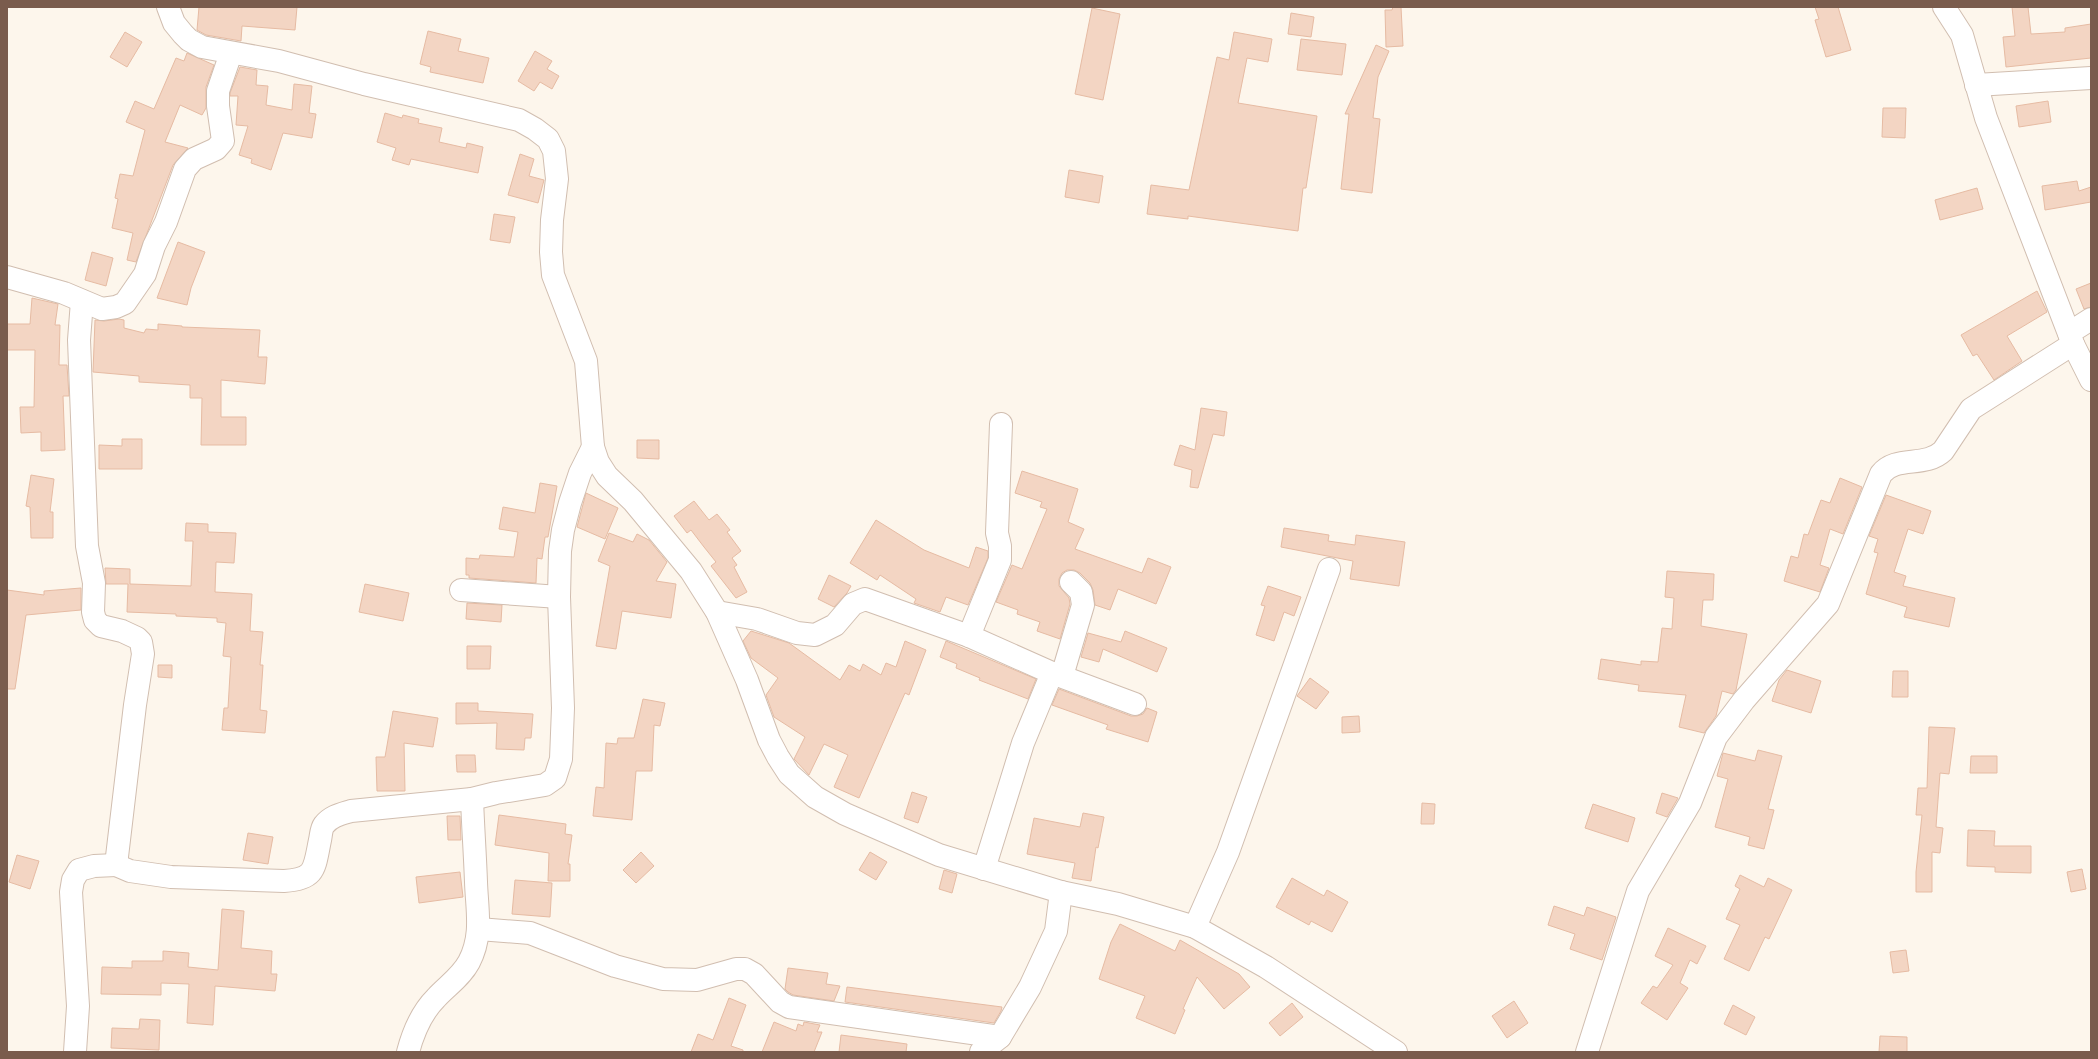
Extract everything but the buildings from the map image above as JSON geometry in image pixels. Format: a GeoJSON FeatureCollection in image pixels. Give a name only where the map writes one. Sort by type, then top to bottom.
{"type":"FeatureCollection","features":[{"type":"Feature","properties":{"kind":"street"},"geometry":{"type":"LineString","coordinates":[[168,7],[174,23],[189,40],[202,46],[231,53],[279,61],[364,84],[519,120],[535,129],[548,139],[554,151],[557,163],[557,180],[552,220],[551,252],[553,275],[586,361],[593,447],[598,462],[607,476],[633,501],[691,571],[717,612],[747,680],[769,740],[789,774],[814,797],[845,814],[939,855],[1061,892],[1118,904],[1195,927],[1266,967],[1396,1052]]}},
{"type":"Feature","properties":{"kind":"street"},"geometry":{"type":"LineString","coordinates":[[1944,7],[1962,35],[1986,118],[2071,338],[2091,380]]}},
{"type":"Feature","properties":{"kind":"street"},"geometry":{"type":"LineString","coordinates":[[7,277],[64,293],[102,309],[116,307],[125,303],[145,274],[156,240],[166,222],[185,169],[194,159],[216,149],[223,141],[218,106],[218,91],[231,53]]}},
{"type":"Feature","properties":{"kind":"street"},"geometry":{"type":"LineString","coordinates":[[1976,85],[2091,78]]}},
{"type":"Feature","properties":{"kind":"street"},"geometry":{"type":"LineString","coordinates":[[82,301],[79,340],[87,546],[94,584],[93,612],[95,620],[101,626],[122,631],[137,638],[141,642],[143,654],[135,705],[116,865]]}},
{"type":"Feature","properties":{"kind":"street"},"geometry":{"type":"LineString","coordinates":[[1587,1052],[1638,890],[1690,802],[1716,737],[1744,700],[1828,604],[1881,474],[1892,465],[1929,460],[1937,457],[1943,451],[1971,409],[2071,338],[2091,319]]}},
{"type":"Feature","properties":{"kind":"street"},"geometry":{"type":"LineString","coordinates":[[969,636],[1000,560],[1000,546],[997,533],[1001,424]]}},
{"type":"Feature","properties":{"kind":"street"},"geometry":{"type":"LineString","coordinates":[[75,1052],[78,1006],[70,892],[73,880],[79,870],[94,866],[116,865],[130,871],[171,877],[284,881],[301,880],[310,874],[316,862],[323,826],[334,815],[351,811],[472,799],[496,793],[545,785],[555,778],[561,759],[563,708],[559,597],[560,551],[563,530],[580,473],[593,447]]}},
{"type":"Feature","properties":{"kind":"street"},"geometry":{"type":"LineString","coordinates":[[1195,927],[1228,852],[1329,569]]}},
{"type":"Feature","properties":{"kind":"street"},"geometry":{"type":"LineString","coordinates":[[984,869],[1023,743],[1057,674],[1083,605],[1082,592],[1071,582]]}},
{"type":"Feature","properties":{"kind":"street"},"geometry":{"type":"LineString","coordinates":[[461,590],[559,597]]}},
{"type":"Feature","properties":{"kind":"street"},"geometry":{"type":"LineString","coordinates":[[717,612],[758,619],[797,633],[815,635],[835,625],[853,604],[865,599],[969,636],[1057,674],[1135,704]]}},
{"type":"Feature","properties":{"kind":"street"},"geometry":{"type":"LineString","coordinates":[[408,1052],[414,1034],[427,1010],[435,998],[463,972],[474,952],[479,929],[472,799]]}},
{"type":"Feature","properties":{"kind":"street"},"geometry":{"type":"LineString","coordinates":[[981,1052],[1000,1037],[1030,987],[1056,931],[1061,892]]}},
{"type":"Feature","properties":{"kind":"street"},"geometry":{"type":"LineString","coordinates":[[479,929],[530,933],[615,966],[663,979],[697,980],[736,969],[745,970],[754,974],[780,1002],[789,1007],[1000,1037]]}}]}
